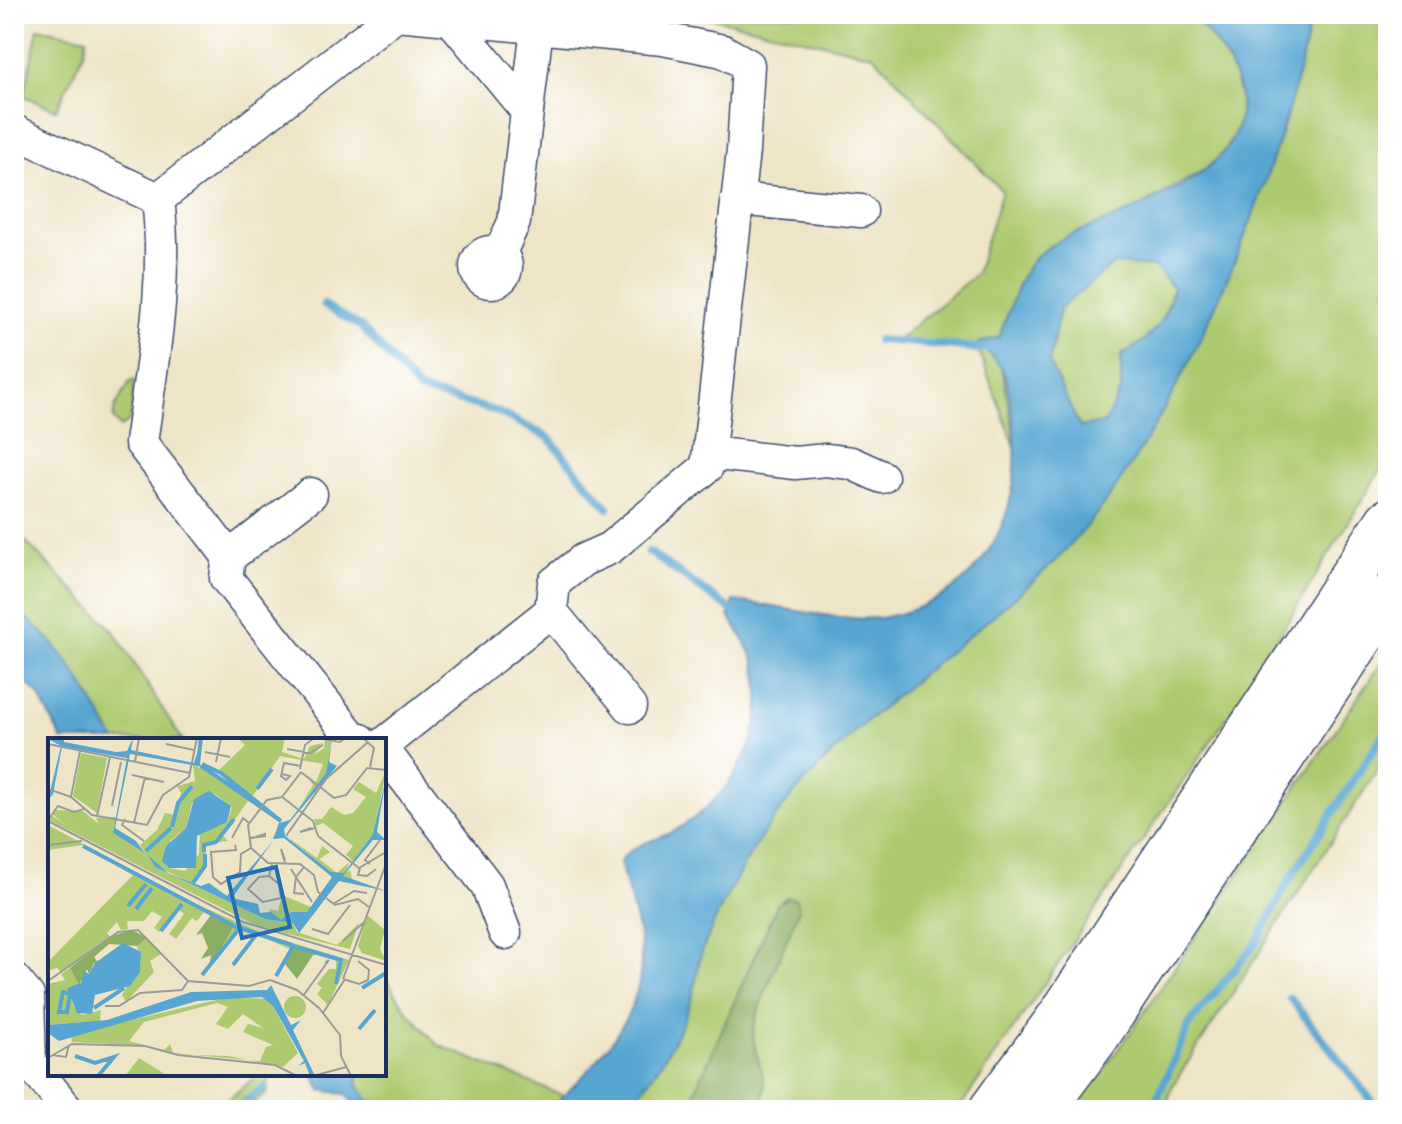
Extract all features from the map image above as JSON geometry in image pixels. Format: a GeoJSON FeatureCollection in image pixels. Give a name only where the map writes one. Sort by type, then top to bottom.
{"type":"FeatureCollection","features":[{"type":"Feature","properties":{"kind":"highway"},"geometry":{"type":"LineString","coordinates":[[991,1110],[1061,1015],[1388,521]]}},
{"type":"Feature","properties":{"kind":"highway"},"geometry":{"type":"LineString","coordinates":[[1042,1110],[1096,1038],[1388,597]]}},
{"type":"Feature","properties":{"kind":"street"},"geometry":{"type":"LineString","coordinates":[[158,199],[396,14],[663,39],[723,51],[748,65],[737,199],[707,467],[610,548],[583,560],[554,583],[551,611],[386,742]]}},
{"type":"Feature","properties":{"kind":"street"},"geometry":{"type":"LineString","coordinates":[[450,18],[527,111]]}},
{"type":"Feature","properties":{"kind":"street"},"geometry":{"type":"LineString","coordinates":[[499,255],[514,222],[537,27]]}},
{"type":"Feature","properties":{"kind":"street"},"geometry":{"type":"LineString","coordinates":[[14,131],[158,199]]}},
{"type":"Feature","properties":{"kind":"street"},"geometry":{"type":"LineString","coordinates":[[158,199],[163,241],[160,303],[141,443],[229,557]]}},
{"type":"Feature","properties":{"kind":"street"},"geometry":{"type":"LineString","coordinates":[[737,199],[861,211]]}},
{"type":"Feature","properties":{"kind":"street"},"geometry":{"type":"LineString","coordinates":[[709,453],[795,463],[826,460],[851,463],[882,477]]}},
{"type":"Feature","properties":{"kind":"street"},"geometry":{"type":"LineString","coordinates":[[311,494],[229,557],[226,578],[353,738]]}},
{"type":"Feature","properties":{"kind":"street"},"geometry":{"type":"LineString","coordinates":[[551,611],[630,707]]}},
{"type":"Feature","properties":{"kind":"street"},"geometry":{"type":"LineString","coordinates":[[386,754],[487,885],[505,933]]}},
{"type":"Feature","properties":{"kind":"street"},"geometry":{"type":"LineString","coordinates":[[14,979],[28,996],[22,1070],[68,1110]]}},
{"type":"Feature","properties":{"kind":"green space"},"geometry":{"type":"Polygon","coordinates":[[[694,14],[1190,14],[1206,31],[1231,69],[1238,89],[1240,109],[1236,129],[1226,149],[1207,168],[1130,212],[1069,236],[1037,256],[1020,281],[999,337],[980,343],[1002,367],[1017,452],[979,352],[897,341],[976,274],[1002,191],[873,55],[694,14]]]}},
{"type":"Feature","properties":{"kind":"green space"},"geometry":{"type":"Polygon","coordinates":[[[1311,14],[1388,14],[1388,458],[1247,688],[958,1110],[624,1110],[645,1086],[671,1046],[692,998],[700,958],[715,920],[747,859],[771,822],[813,773],[846,741],[1054,562],[1097,513],[1139,451],[1179,381],[1216,305],[1248,227],[1276,150],[1311,14]]]}},
{"type":"Feature","properties":{"kind":"green space"},"geometry":{"type":"Polygon","coordinates":[[[38,28],[87,38],[84,52],[56,110],[24,96],[38,28]]]}},
{"type":"Feature","properties":{"kind":"green space"},"geometry":{"type":"Polygon","coordinates":[[[1114,264],[1155,267],[1173,287],[1162,320],[1156,328],[1141,343],[1121,355],[1121,390],[1105,423],[1079,427],[1049,363],[1060,307],[1114,264]]]}},
{"type":"Feature","properties":{"kind":"green space"},"geometry":{"type":"Polygon","coordinates":[[[131,380],[135,381],[130,421],[120,427],[113,419],[115,407],[131,380]]]}},
{"type":"Feature","properties":{"kind":"green space"},"geometry":{"type":"Polygon","coordinates":[[[14,530],[113,630],[181,738],[114,738],[60,652],[14,609],[14,530]]]}},
{"type":"Feature","properties":{"kind":"green space"},"geometry":{"type":"Polygon","coordinates":[[[1388,653],[1388,754],[1173,1085],[1168,1101],[1175,1110],[1073,1110],[1131,1032],[1388,653]]]}},
{"type":"Feature","properties":{"kind":"green space"},"geometry":{"type":"Polygon","coordinates":[[[787,897],[796,899],[799,909],[765,992],[753,1032],[764,1080],[759,1110],[692,1110],[695,1091],[777,905],[787,897]]]}},
{"type":"Feature","properties":{"kind":"green space"},"geometry":{"type":"Polygon","coordinates":[[[386,978],[407,1011],[438,1045],[564,1096],[549,1110],[405,1110],[397,1104],[369,1101],[357,1084],[358,1076],[386,1076],[386,978]]]}},
{"type":"Feature","properties":{"kind":"green space"},"geometry":{"type":"Polygon","coordinates":[[[257,1076],[271,1076],[267,1093],[244,1110],[215,1110],[257,1076]]]}},
{"type":"Feature","properties":{"kind":"water"},"geometry":{"type":"Polygon","coordinates":[[[1190,14],[1311,14],[1276,150],[1248,227],[1216,305],[1179,381],[1139,451],[1097,513],[1054,562],[880,710],[813,773],[783,807],[760,839],[725,901],[706,941],[692,998],[678,1032],[663,1060],[635,1098],[624,1110],[549,1110],[581,1079],[611,1043],[633,1003],[641,960],[639,935],[620,863],[630,851],[676,830],[715,799],[731,780],[753,737],[759,689],[753,658],[729,616],[734,601],[832,616],[886,617],[920,607],[949,591],[973,571],[992,546],[1005,518],[1013,487],[1015,454],[1013,419],[1005,377],[1000,366],[979,343],[999,337],[1024,273],[1048,247],[1186,183],[1215,161],[1231,142],[1239,122],[1241,103],[1237,84],[1230,65],[1190,14]],[[1114,264],[1060,308],[1049,363],[1080,427],[1105,423],[1121,390],[1121,355],[1149,336],[1166,310],[1173,288],[1155,267],[1114,264]]]}},
{"type":"Feature","properties":{"kind":"water"},"geometry":{"type":"Polygon","coordinates":[[[14,609],[60,652],[114,738],[61,738],[38,693],[14,674],[14,609]]]}},
{"type":"Feature","properties":{"kind":"water"},"geometry":{"type":"Polygon","coordinates":[[[313,1076],[358,1076],[357,1084],[369,1101],[397,1105],[405,1110],[358,1110],[346,1094],[321,1090],[313,1076]]]}},
{"type":"Feature","properties":{"kind":"waterway"},"geometry":{"type":"LineString","coordinates":[[324,305],[361,327],[419,390],[496,411],[548,437],[608,508]]}},
{"type":"Feature","properties":{"kind":"waterway"},"geometry":{"type":"LineString","coordinates":[[878,340],[993,349]]}},
{"type":"Feature","properties":{"kind":"waterway"},"geometry":{"type":"LineString","coordinates":[[649,552],[737,614]]}},
{"type":"Feature","properties":{"kind":"waterway"},"geometry":{"type":"LineString","coordinates":[[1152,1110],[1190,1023],[1257,942],[1288,882],[1388,727]]}},
{"type":"Feature","properties":{"kind":"waterway"},"geometry":{"type":"LineString","coordinates":[[1290,998],[1379,1110]]}},
{"type":"Feature","properties":{"kind":"waterway"},"geometry":{"type":"LineString","coordinates":[[234,1110],[264,1088]]}}]}
